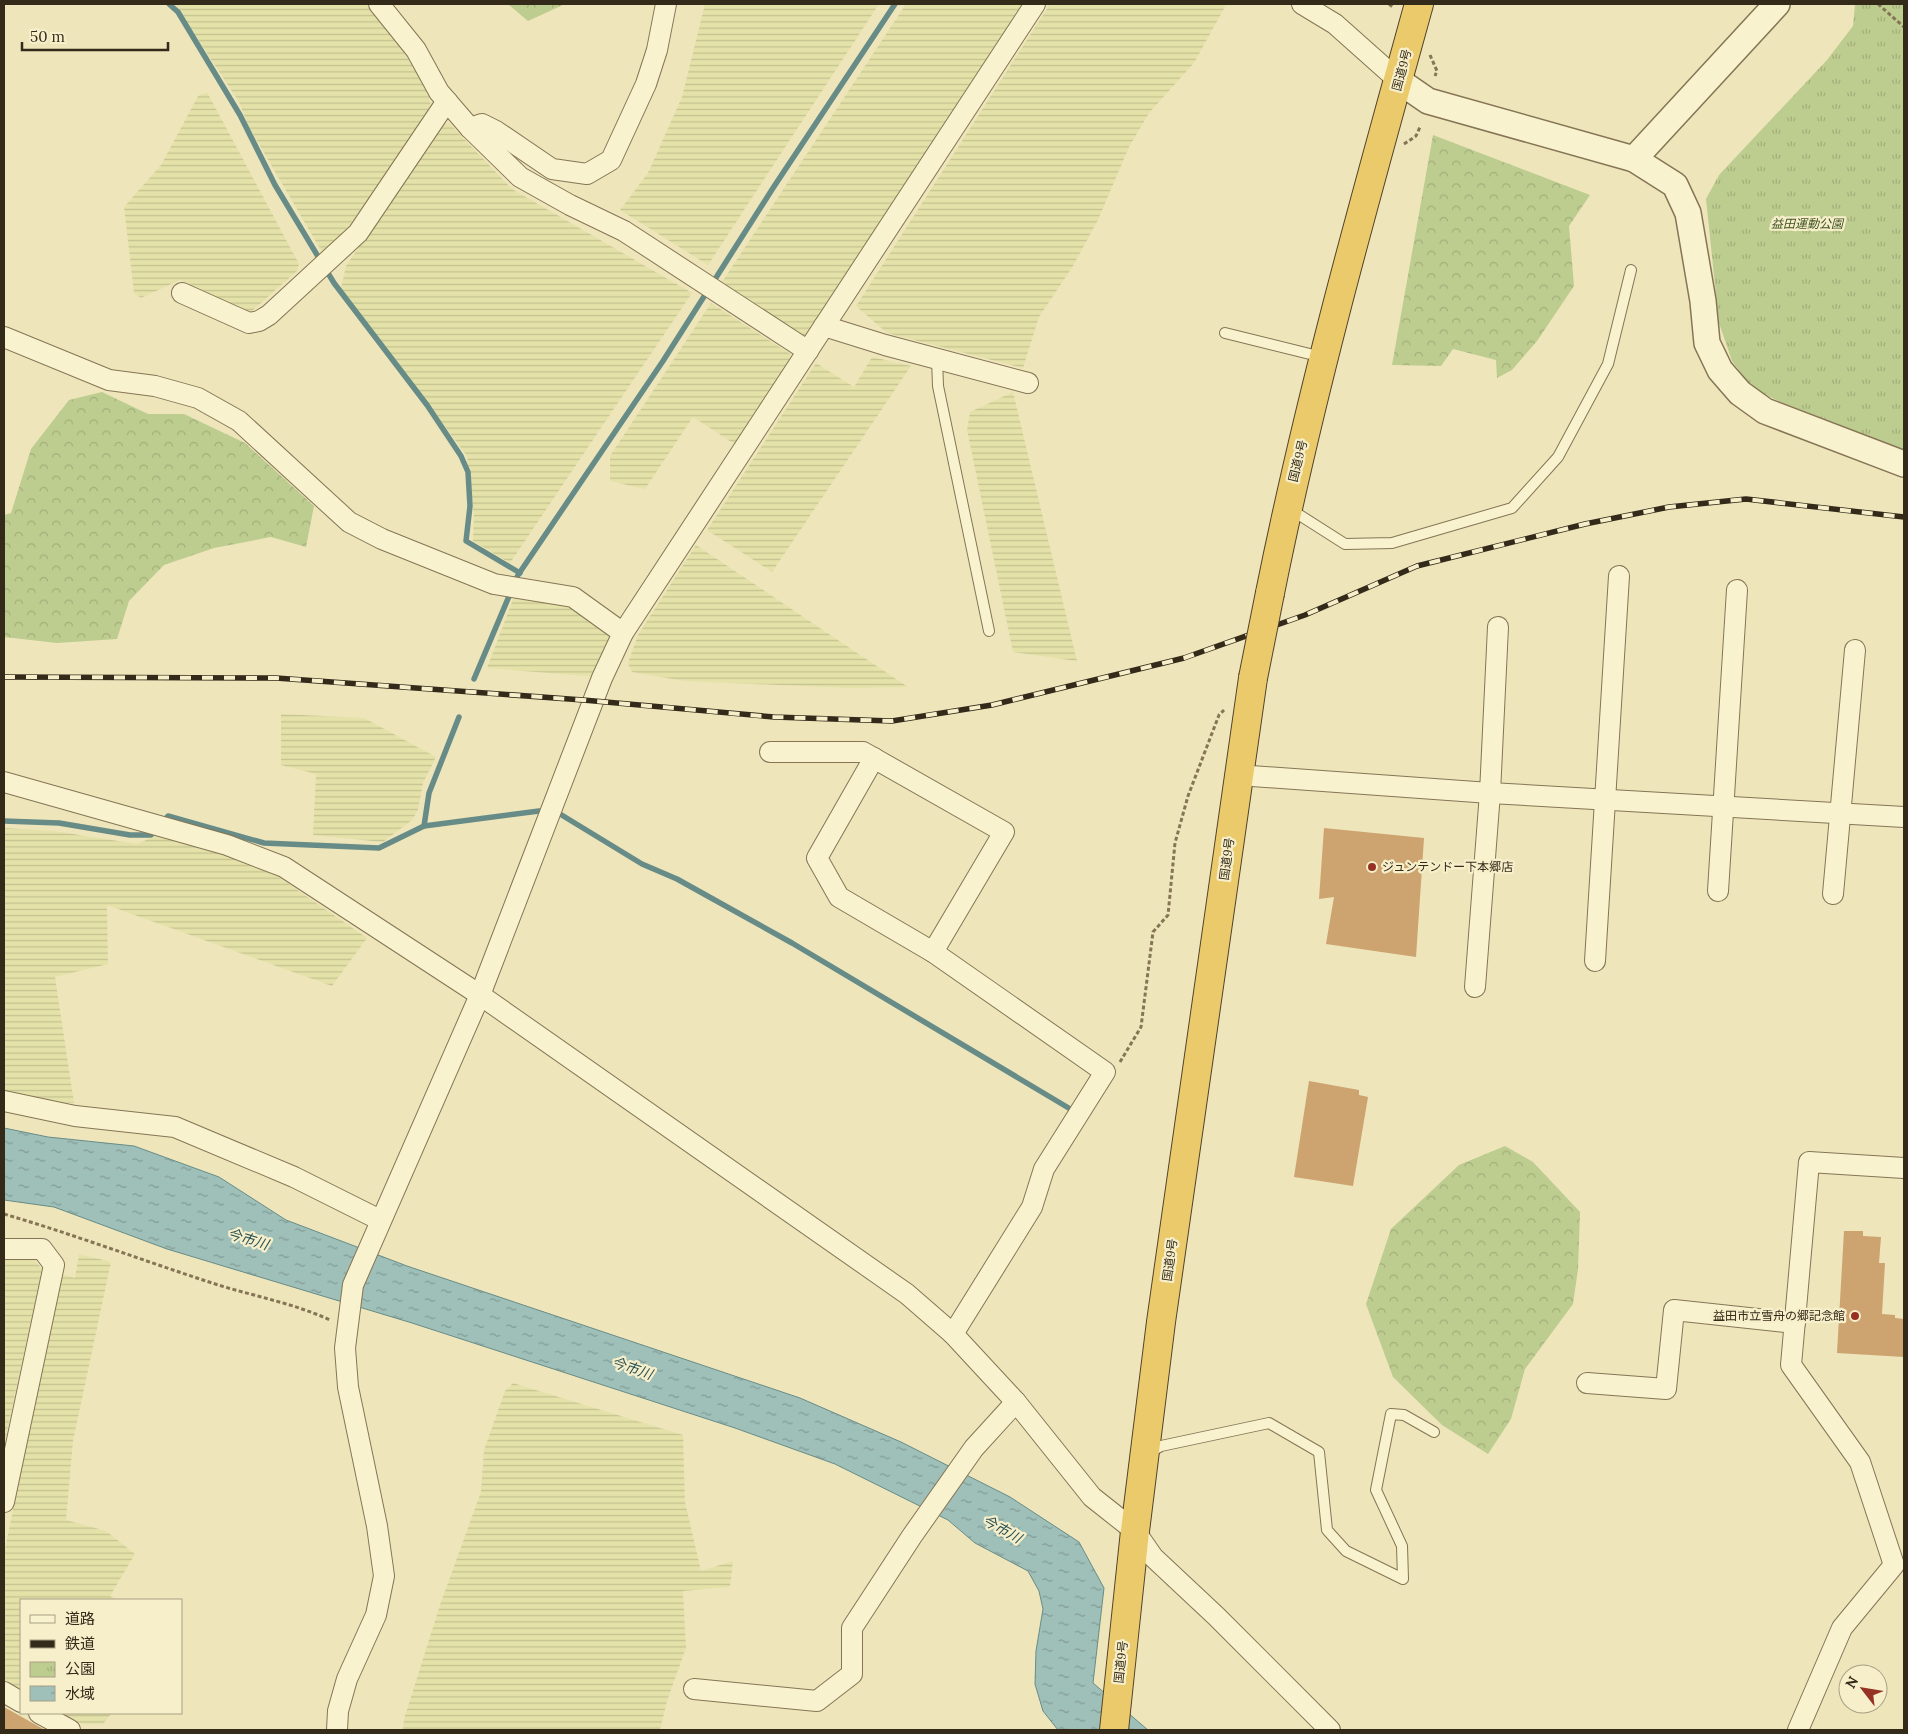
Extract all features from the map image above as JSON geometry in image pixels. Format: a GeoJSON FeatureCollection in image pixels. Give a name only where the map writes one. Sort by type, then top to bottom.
{"type":"FeatureCollection","features":[{"type":"Feature","properties":{"kind":"highway","name":"国道9号"},"geometry":{"type":"LineString","coordinates":[[1114,1730],[1144,1456],[1253,678],[1287,507],[1323,357],[1399,81],[1407,6]]}},
{"type":"Feature","properties":{"kind":"street"},"geometry":{"type":"LineString","coordinates":[[379,4],[416,50],[439,92],[470,128],[520,177],[570,205],[624,231],[808,352]]}},
{"type":"Feature","properties":{"kind":"street"},"geometry":{"type":"LineString","coordinates":[[470,128],[482,124],[496,131],[552,169],[587,174],[611,160],[646,84],[657,50],[666,4]]}},
{"type":"Feature","properties":{"kind":"street"},"geometry":{"type":"LineString","coordinates":[[337,1730],[338,1711],[347,1679],[376,1615],[384,1576],[377,1526],[348,1387],[345,1348],[353,1286],[372,1238],[480,995],[602,678],[623,633],[1035,4]]}},
{"type":"Feature","properties":{"kind":"street"},"geometry":{"type":"LineString","coordinates":[[1302,4],[1335,24],[1399,81],[1428,101],[1634,159],[1675,184],[1688,213],[1703,301],[1707,343],[1720,370],[1740,392],[1765,411],[1904,464]]}},
{"type":"Feature","properties":{"kind":"street"},"geometry":{"type":"LineString","coordinates":[[1634,159],[1777,4]]}},
{"type":"Feature","properties":{"kind":"street"},"geometry":{"type":"LineString","coordinates":[[182,292],[249,323],[259,322],[269,315],[358,233],[447,101]]}},
{"type":"Feature","properties":{"kind":"street"},"geometry":{"type":"LineString","coordinates":[[824,326],[1028,383]]}},
{"type":"Feature","properties":{"kind":"street"},"geometry":{"type":"LineString","coordinates":[[4,337],[109,380],[155,386],[198,398],[240,420],[349,522],[382,540],[494,584],[573,597],[623,633]]}},
{"type":"Feature","properties":{"kind":"street"},"geometry":{"type":"LineString","coordinates":[[1596,961],[1619,576]]}},
{"type":"Feature","properties":{"kind":"street"},"geometry":{"type":"LineString","coordinates":[[1718,891],[1737,590]]}},
{"type":"Feature","properties":{"kind":"street"},"geometry":{"type":"LineString","coordinates":[[1475,987],[1490,793],[1498,627]]}},
{"type":"Feature","properties":{"kind":"street"},"geometry":{"type":"LineString","coordinates":[[1833,894],[1855,650]]}},
{"type":"Feature","properties":{"kind":"street"},"geometry":{"type":"LineString","coordinates":[[770,752],[863,752],[1004,832],[933,952]]}},
{"type":"Feature","properties":{"kind":"street"},"geometry":{"type":"LineString","coordinates":[[874,758],[817,858],[839,897],[933,952],[1105,1072],[1044,1169],[1032,1207],[952,1334]]}},
{"type":"Feature","properties":{"kind":"street"},"geometry":{"type":"LineString","coordinates":[[1238,775],[1490,793],[1904,817]]}},
{"type":"Feature","properties":{"kind":"street"},"geometry":{"type":"LineString","coordinates":[[4,782],[210,840],[284,867],[480,995],[907,1294],[952,1334],[1016,1402],[1092,1497],[1135,1531],[1153,1557],[1216,1616],[1330,1730]]}},
{"type":"Feature","properties":{"kind":"street"},"geometry":{"type":"LineString","coordinates":[[4,1101],[74,1116],[175,1127],[294,1177],[380,1220]]}},
{"type":"Feature","properties":{"kind":"street"},"geometry":{"type":"LineString","coordinates":[[1798,1730],[1842,1628],[1894,1565],[1860,1462],[1791,1365],[1809,1162],[1904,1168]]}},
{"type":"Feature","properties":{"kind":"street"},"geometry":{"type":"LineString","coordinates":[[4,1249],[42,1249],[54,1265],[8,1466],[4,1502]]}},
{"type":"Feature","properties":{"kind":"street"},"geometry":{"type":"LineString","coordinates":[[1587,1384],[1666,1389],[1674,1310],[1795,1323]]}},
{"type":"Feature","properties":{"kind":"street"},"geometry":{"type":"LineString","coordinates":[[694,1689],[817,1701],[852,1674],[852,1628],[917,1529],[969,1456],[995,1423],[1016,1402]]}},
{"type":"Feature","properties":{"kind":"street"},"geometry":{"type":"LineString","coordinates":[[4,1692],[20,1701]]}},
{"type":"Feature","properties":{"kind":"street"},"geometry":{"type":"LineString","coordinates":[[41,1714],[70,1730]]}},
{"type":"Feature","properties":{"kind":"lane"},"geometry":{"type":"LineString","coordinates":[[1287,507],[1345,544],[1392,543],[1512,508],[1558,457],[1608,364],[1631,270]]}},
{"type":"Feature","properties":{"kind":"lane"},"geometry":{"type":"LineString","coordinates":[[1225,333],[1323,357]]}},
{"type":"Feature","properties":{"kind":"lane"},"geometry":{"type":"LineString","coordinates":[[937,359],[938,386],[989,631]]}},
{"type":"Feature","properties":{"kind":"lane"},"geometry":{"type":"LineString","coordinates":[[1144,1456],[1161,1446],[1269,1424],[1319,1452],[1327,1530],[1346,1551],[1403,1579],[1402,1546],[1376,1490],[1391,1414],[1404,1414],[1434,1432]]}},
{"type":"Feature","properties":{"kind":"path"},"geometry":{"type":"LineString","coordinates":[[1388,4],[1407,6]]}},
{"type":"Feature","properties":{"kind":"path"},"geometry":{"type":"LineString","coordinates":[[1878,4],[1904,27]]}},
{"type":"Feature","properties":{"kind":"path"},"geometry":{"type":"LineString","coordinates":[[1402,145],[1416,136],[1420,127]]}},
{"type":"Feature","properties":{"kind":"path"},"geometry":{"type":"LineString","coordinates":[[1105,1072],[1118,1065],[1141,1027],[1153,932],[1168,915],[1178,834],[1188,796],[1220,715],[1226,709]]}},
{"type":"Feature","properties":{"kind":"path"},"geometry":{"type":"LineString","coordinates":[[4,1214],[74,1234],[207,1282],[293,1306],[347,1325]]}},
{"type":"Feature","properties":{"kind":"shaded area"},"geometry":{"type":"Polygon","coordinates":[[[175,4],[369,4],[389,30],[428,89],[431,106],[396,160],[343,234],[322,252],[249,127],[239,102],[175,4]]]}},
{"type":"Feature","properties":{"kind":"shaded area"},"geometry":{"type":"Polygon","coordinates":[[[705,4],[879,4],[708,265],[620,210],[648,173],[682,97],[705,4]]]}},
{"type":"Feature","properties":{"kind":"shaded area"},"geometry":{"type":"Polygon","coordinates":[[[906,4],[1025,4],[941,134],[804,338],[722,282],[906,4]]]}},
{"type":"Feature","properties":{"kind":"shaded area"},"geometry":{"type":"Polygon","coordinates":[[[1050,4],[1226,5],[1194,63],[1149,113],[1129,147],[1098,220],[1073,266],[1039,317],[1023,368],[887,333],[856,306],[1050,4]]]}},
{"type":"Feature","properties":{"kind":"shaded area"},"geometry":{"type":"Polygon","coordinates":[[[207,92],[299,264],[297,271],[251,312],[180,280],[141,298],[134,293],[124,207],[161,165],[198,96],[207,92]]]}},
{"type":"Feature","properties":{"kind":"shaded area"},"geometry":{"type":"Polygon","coordinates":[[[449,123],[512,189],[692,293],[510,563],[473,541],[474,515],[467,456],[341,288],[346,266],[439,127],[449,123]]]}},
{"type":"Feature","properties":{"kind":"shaded area"},"geometry":{"type":"Polygon","coordinates":[[[711,303],[795,357],[736,445],[693,417],[645,489],[610,481],[610,456],[711,303]]]}},
{"type":"Feature","properties":{"kind":"shaded area"},"geometry":{"type":"Polygon","coordinates":[[[872,357],[911,366],[772,572],[707,530],[816,363],[854,387],[872,357]]]}},
{"type":"Feature","properties":{"kind":"shaded area"},"geometry":{"type":"Polygon","coordinates":[[[1013,392],[1077,661],[1013,652],[967,430],[970,412],[1013,392]]]}},
{"type":"Feature","properties":{"kind":"shaded area"},"geometry":{"type":"Polygon","coordinates":[[[696,545],[908,687],[848,688],[684,681],[632,672],[628,663],[638,635],[696,545]]]}},
{"type":"Feature","properties":{"kind":"shaded area"},"geometry":{"type":"Polygon","coordinates":[[[514,597],[560,601],[603,625],[613,640],[598,677],[487,668],[514,597]]]}},
{"type":"Feature","properties":{"kind":"shaded area"},"geometry":{"type":"Polygon","coordinates":[[[281,714],[364,718],[436,757],[423,783],[418,810],[412,820],[383,842],[313,835],[316,774],[281,765],[281,714]]]}},
{"type":"Feature","properties":{"kind":"shaded area"},"geometry":{"type":"Polygon","coordinates":[[[4,828],[54,831],[137,844],[163,833],[233,854],[274,874],[367,938],[332,986],[107,905],[108,964],[55,977],[74,1103],[49,1102],[4,1092],[4,828]]]}},
{"type":"Feature","properties":{"kind":"shaded area"},"geometry":{"type":"Polygon","coordinates":[[[79,1254],[111,1262],[73,1441],[66,1520],[106,1531],[135,1554],[110,1596],[115,1599],[20,1599],[20,1690],[4,1681],[4,1554],[61,1274],[75,1278],[79,1254]]]}},
{"type":"Feature","properties":{"kind":"shaded area"},"geometry":{"type":"Polygon","coordinates":[[[34,1259],[42,1269],[4,1445],[4,1260],[34,1259]]]}},
{"type":"Feature","properties":{"kind":"shaded area"},"geometry":{"type":"Polygon","coordinates":[[[513,1383],[683,1435],[685,1502],[701,1571],[733,1561],[730,1587],[683,1591],[686,1648],[667,1701],[660,1730],[403,1730],[404,1719],[440,1605],[481,1492],[484,1450],[505,1391],[513,1383]]]}},
{"type":"Feature","properties":{"kind":"shaded area"},"geometry":{"type":"Polygon","coordinates":[[[59,1714],[111,1714],[103,1724],[84,1724],[69,1720],[59,1714]]]}},
{"type":"Feature","properties":{"kind":"green space"},"geometry":{"type":"Polygon","coordinates":[[[508,4],[565,4],[528,21],[508,4]]]}},
{"type":"Feature","properties":{"kind":"green space","name":"益田運動公園"},"geometry":{"type":"Polygon","coordinates":[[[1855,4],[1904,4],[1904,449],[1780,402],[1752,387],[1732,361],[1719,323],[1706,199],[1719,175],[1827,60],[1853,26],[1855,4]]]}},
{"type":"Feature","properties":{"kind":"green space"},"geometry":{"type":"Polygon","coordinates":[[[1433,135],[1590,195],[1569,226],[1574,286],[1537,341],[1512,370],[1497,378],[1496,360],[1453,349],[1441,366],[1392,365],[1433,135]]]}},
{"type":"Feature","properties":{"kind":"green space"},"geometry":{"type":"Polygon","coordinates":[[[102,392],[148,414],[184,414],[245,443],[314,506],[306,547],[271,537],[214,548],[164,565],[129,601],[117,639],[57,643],[4,637],[4,515],[11,513],[31,449],[69,400],[102,392]]]}},
{"type":"Feature","properties":{"kind":"green space"},"geometry":{"type":"Polygon","coordinates":[[[1505,1146],[1533,1162],[1580,1212],[1578,1269],[1573,1304],[1525,1369],[1511,1419],[1488,1454],[1442,1425],[1393,1377],[1366,1304],[1391,1229],[1459,1165],[1505,1146]]]}},
{"type":"Feature","properties":{"kind":"water","name":"今市川"},"geometry":{"type":"Polygon","coordinates":[[[4,1128],[48,1137],[134,1146],[219,1177],[286,1220],[407,1266],[800,1398],[901,1442],[1010,1497],[1079,1542],[1104,1588],[1093,1683],[1148,1730],[1058,1730],[1043,1711],[1035,1684],[1036,1651],[1043,1609],[1039,1591],[1028,1571],[975,1543],[948,1520],[835,1464],[735,1428],[412,1323],[167,1249],[54,1207],[4,1200],[4,1128]]]}},
{"type":"Feature","properties":{"kind":"building","name":"ジュンテンドー下本郷店"},"geometry":{"type":"Polygon","coordinates":[[[1324,828],[1424,838],[1416,957],[1326,944],[1334,897],[1319,899],[1324,828]]]}},
{"type":"Feature","properties":{"kind":"building"},"geometry":{"type":"Polygon","coordinates":[[[1309,1081],[1359,1090],[1359,1095],[1368,1097],[1353,1186],[1294,1177],[1309,1081]]]}},
{"type":"Feature","properties":{"kind":"building"},"geometry":{"type":"Polygon","coordinates":[[[1844,1231],[1863,1231],[1863,1236],[1881,1237],[1879,1263],[1885,1263],[1882,1314],[1895,1315],[1895,1318],[1904,1319],[1904,1357],[1837,1353],[1844,1231]]]}},
{"type":"Feature","properties":{"kind":"building"},"geometry":{"type":"Polygon","coordinates":[[[4,1707],[45,1730],[4,1730],[4,1707]]]}},
{"type":"Feature","properties":{"kind":"waterway"},"geometry":{"type":"LineString","coordinates":[[169,4],[178,12],[240,115],[275,185],[334,283],[427,405],[461,456],[468,472],[470,506],[466,541],[520,573]]}},
{"type":"Feature","properties":{"kind":"waterway"},"geometry":{"type":"LineString","coordinates":[[474,679],[518,575],[663,361],[773,188],[895,4]]}},
{"type":"Feature","properties":{"kind":"waterway"},"geometry":{"type":"LineString","coordinates":[[424,826],[429,793],[459,717]]}},
{"type":"Feature","properties":{"kind":"waterway"},"geometry":{"type":"LineString","coordinates":[[4,821],[59,823],[130,835],[151,835],[168,816],[264,843],[379,848],[424,826],[539,811],[560,814],[642,864],[677,879],[792,943],[1072,1110]]}},
{"type":"Feature","properties":{"kind":"railway"},"geometry":{"type":"LineString","coordinates":[[4,677],[276,678],[583,700],[774,717],[892,721],[992,705],[1184,658],[1305,615],[1417,566],[1585,524],[1669,507],[1746,499],[1904,517]]}},
{"type":"Feature","properties":{"kind":"place","name":"ジュンテンドー下本郷店"},"geometry":{"type":"Point","coordinates":[1372,867]}},
{"type":"Feature","properties":{"kind":"place","name":"益田市立雪舟の郷記念館"},"geometry":{"type":"Point","coordinates":[1855,1316]}}]}
